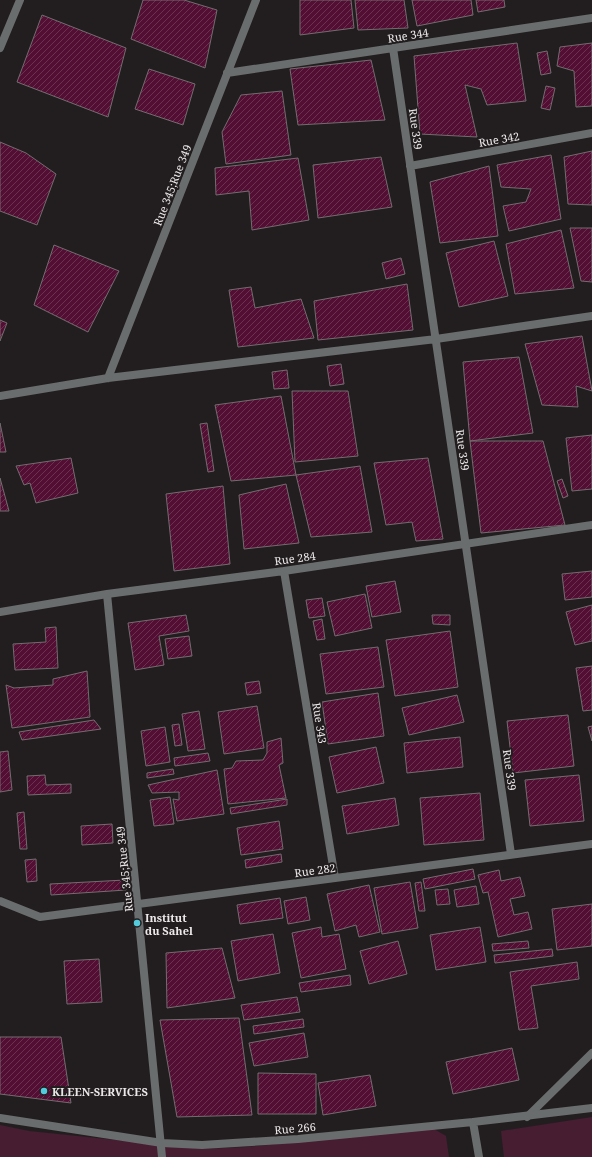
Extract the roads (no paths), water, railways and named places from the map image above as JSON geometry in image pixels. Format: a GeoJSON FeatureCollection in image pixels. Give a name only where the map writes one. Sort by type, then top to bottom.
{"type":"FeatureCollection","features":[{"type":"Feature","properties":{"kind":"street"},"geometry":{"type":"LineString","coordinates":[[0,48],[20,0]]}},
{"type":"Feature","properties":{"kind":"street","name":"Rue 345;Rue 349"},"geometry":{"type":"LineString","coordinates":[[108,378],[256,0]]}},
{"type":"Feature","properties":{"kind":"street","name":"Rue 344"},"geometry":{"type":"LineString","coordinates":[[227,73],[592,18]]}},
{"type":"Feature","properties":{"kind":"street","name":"Rue 339"},"geometry":{"type":"LineString","coordinates":[[393,48],[512,854]]}},
{"type":"Feature","properties":{"kind":"street","name":"Rue 342"},"geometry":{"type":"LineString","coordinates":[[410,166],[592,133]]}},
{"type":"Feature","properties":{"kind":"street"},"geometry":{"type":"LineString","coordinates":[[0,396],[108,378],[436,339],[592,316]]}},
{"type":"Feature","properties":{"kind":"street","name":"Rue 284"},"geometry":{"type":"LineString","coordinates":[[0,612],[107,594],[284,571],[592,525]]}},
{"type":"Feature","properties":{"kind":"street","name":"Rue 343"},"geometry":{"type":"LineString","coordinates":[[284,571],[335,878]]}},
{"type":"Feature","properties":{"kind":"street","name":"Rue 345;Rue 349"},"geometry":{"type":"LineString","coordinates":[[107,594],[162,1143],[162,1157]]}},
{"type":"Feature","properties":{"kind":"street","name":"Rue 282"},"geometry":{"type":"LineString","coordinates":[[0,901],[40,917],[592,844]]}},
{"type":"Feature","properties":{"kind":"street"},"geometry":{"type":"LineString","coordinates":[[527,1117],[592,1053]]}},
{"type":"Feature","properties":{"kind":"street","name":"Rue 266"},"geometry":{"type":"LineString","coordinates":[[0,1118],[162,1143],[202,1145],[298,1139],[527,1117],[592,1108]]}},
{"type":"Feature","properties":{"kind":"street"},"geometry":{"type":"LineString","coordinates":[[473,1122],[479,1157]]}},
{"type":"Feature","properties":{"kind":"place","name":"Institut du Sahel"},"geometry":{"type":"Point","coordinates":[137,923]}},
{"type":"Feature","properties":{"kind":"place","name":"KLEEN-SERVICES"},"geometry":{"type":"Point","coordinates":[44,1091]}}]}
